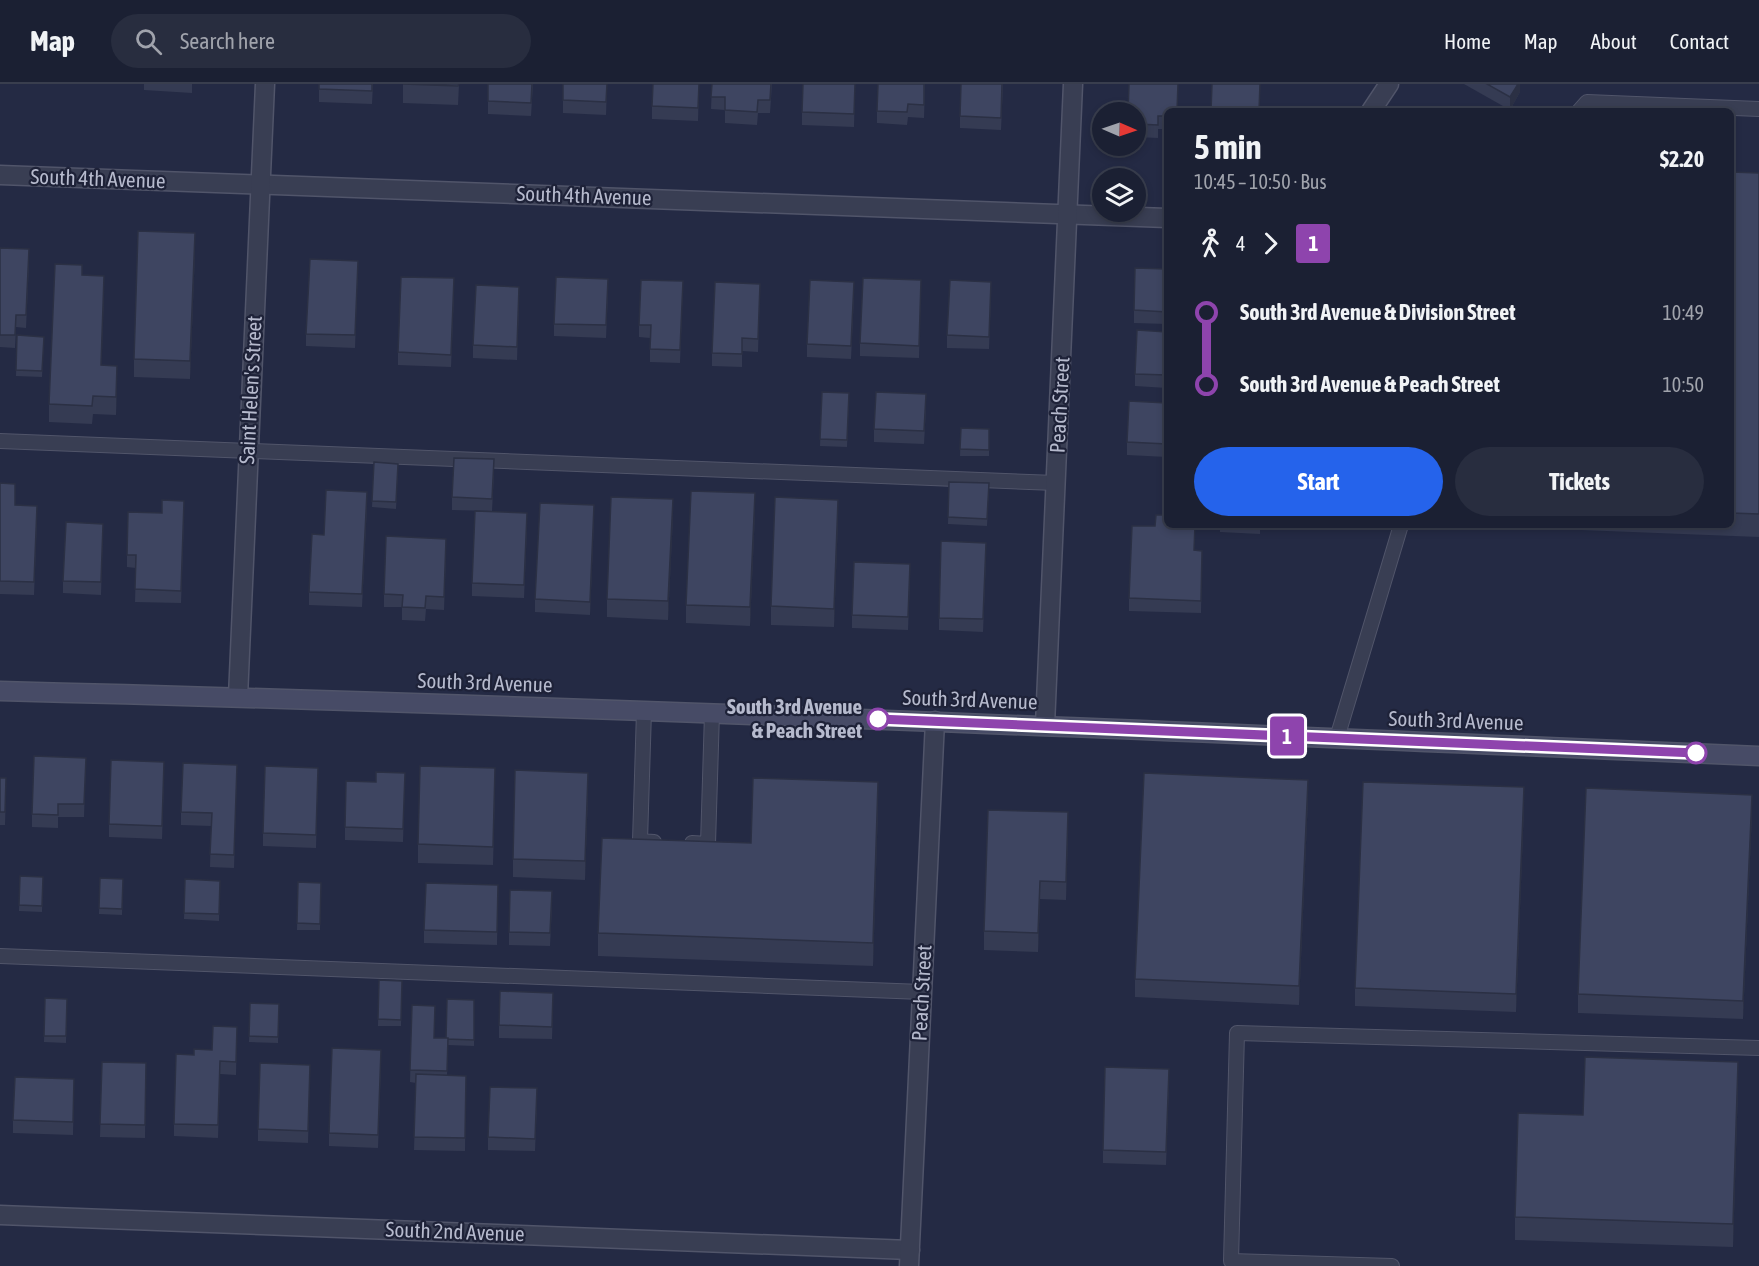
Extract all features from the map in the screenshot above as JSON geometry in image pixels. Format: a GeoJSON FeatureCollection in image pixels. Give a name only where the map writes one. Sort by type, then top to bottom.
{"type":"FeatureCollection","features":[{"type":"Feature","properties":{"kind":"street","name":"Saint Helen's Street"},"geometry":{"type":"LineString","coordinates":[[238,697],[265,84]]}},
{"type":"Feature","properties":{"kind":"street","name":"Peach Street"},"geometry":{"type":"LineString","coordinates":[[1045,725],[1074,84]]}},
{"type":"Feature","properties":{"kind":"street"},"geometry":{"type":"LineString","coordinates":[[1373,108],[1389,84]]}},
{"type":"Feature","properties":{"kind":"street","name":"South 4th Avenue"},"geometry":{"type":"LineString","coordinates":[[0,176],[1164,218]]}},
{"type":"Feature","properties":{"kind":"street","name":"South 3rd Avenue"},"geometry":{"type":"LineString","coordinates":[[0,691],[1045,725],[1759,756]]}},
{"type":"Feature","properties":{"kind":"street","name":"Peach Street"},"geometry":{"type":"LineString","coordinates":[[909,1258],[935,721]]}},
{"type":"Feature","properties":{"kind":"street","name":"South 2nd Avenue"},"geometry":{"type":"LineString","coordinates":[[0,1215],[909,1258]]}},
{"type":"Feature","properties":{"kind":"lane"},"geometry":{"type":"LineString","coordinates":[[1581,108],[1587,102],[1759,109]]}},
{"type":"Feature","properties":{"kind":"lane"},"geometry":{"type":"LineString","coordinates":[[0,441],[1056,483]]}},
{"type":"Feature","properties":{"kind":"lane"},"geometry":{"type":"LineString","coordinates":[[1337,738],[1400,528]]}},
{"type":"Feature","properties":{"kind":"lane"},"geometry":{"type":"LineString","coordinates":[[644,711],[640,841],[708,844],[712,713]]}},
{"type":"Feature","properties":{"kind":"lane"},"geometry":{"type":"LineString","coordinates":[[0,956],[922,992]]}},
{"type":"Feature","properties":{"kind":"lane"},"geometry":{"type":"LineString","coordinates":[[1392,1266],[1231,1261],[1237,1033],[1759,1048]]}},
{"type":"Feature","properties":{"kind":"building"},"geometry":{"type":"Polygon","coordinates":[[[319,84],[372,84],[372,91],[319,89],[319,84]]]}},
{"type":"Feature","properties":{"kind":"building"},"geometry":{"type":"Polygon","coordinates":[[[403,84],[459,84],[458,86],[403,84]]]}},
{"type":"Feature","properties":{"kind":"building"},"geometry":{"type":"Polygon","coordinates":[[[488,84],[532,84],[531,103],[488,101],[488,84]]]}},
{"type":"Feature","properties":{"kind":"building"},"geometry":{"type":"Polygon","coordinates":[[[563,84],[607,84],[606,102],[563,100],[563,84]]]}},
{"type":"Feature","properties":{"kind":"building"},"geometry":{"type":"Polygon","coordinates":[[[653,84],[699,84],[698,108],[652,106],[653,84]]]}},
{"type":"Feature","properties":{"kind":"building"},"geometry":{"type":"Polygon","coordinates":[[[712,84],[771,84],[770,100],[758,100],[757,112],[725,110],[725,97],[711,97],[712,84]]]}},
{"type":"Feature","properties":{"kind":"building"},"geometry":{"type":"Polygon","coordinates":[[[803,84],[855,84],[854,114],[802,112],[803,84]]]}},
{"type":"Feature","properties":{"kind":"building"},"geometry":{"type":"Polygon","coordinates":[[[878,84],[924,84],[924,105],[908,104],[907,112],[877,111],[878,84]]]}},
{"type":"Feature","properties":{"kind":"building"},"geometry":{"type":"Polygon","coordinates":[[[961,84],[1002,84],[1001,118],[960,116],[961,84]]]}},
{"type":"Feature","properties":{"kind":"building"},"geometry":{"type":"Polygon","coordinates":[[[1129,84],[1178,84],[1177,108],[1164,108],[1164,116],[1158,116],[1158,125],[1146,124],[1146,102],[1128,102],[1129,84]]]}},
{"type":"Feature","properties":{"kind":"building"},"geometry":{"type":"Polygon","coordinates":[[[1212,84],[1260,84],[1259,108],[1211,108],[1212,84]]]}},
{"type":"Feature","properties":{"kind":"building"},"geometry":{"type":"Polygon","coordinates":[[[1487,84],[1518,84],[1510,97],[1487,84]]]}},
{"type":"Feature","properties":{"kind":"building"},"geometry":{"type":"Polygon","coordinates":[[[1734,172],[1759,173],[1759,514],[1734,513],[1734,172]]]}},
{"type":"Feature","properties":{"kind":"building"},"geometry":{"type":"Polygon","coordinates":[[[138,231],[195,233],[190,361],[134,359],[138,231]]]}},
{"type":"Feature","properties":{"kind":"building"},"geometry":{"type":"Polygon","coordinates":[[[0,248],[29,249],[26,315],[16,315],[15,335],[0,335],[0,248]]]}},
{"type":"Feature","properties":{"kind":"building"},"geometry":{"type":"Polygon","coordinates":[[[310,259],[358,261],[355,335],[306,334],[310,259]]]}},
{"type":"Feature","properties":{"kind":"building"},"geometry":{"type":"Polygon","coordinates":[[[55,264],[82,265],[82,275],[104,276],[101,365],[117,366],[116,397],[93,396],[92,406],[49,404],[55,264]]]}},
{"type":"Feature","properties":{"kind":"building"},"geometry":{"type":"Polygon","coordinates":[[[1135,268],[1164,269],[1164,312],[1134,310],[1135,268]]]}},
{"type":"Feature","properties":{"kind":"building"},"geometry":{"type":"Polygon","coordinates":[[[401,277],[454,278],[451,355],[398,352],[401,277]]]}},
{"type":"Feature","properties":{"kind":"building"},"geometry":{"type":"Polygon","coordinates":[[[556,277],[608,279],[606,325],[554,324],[556,277]]]}},
{"type":"Feature","properties":{"kind":"building"},"geometry":{"type":"Polygon","coordinates":[[[863,278],[921,280],[919,346],[860,343],[863,278]]]}},
{"type":"Feature","properties":{"kind":"building"},"geometry":{"type":"Polygon","coordinates":[[[641,280],[683,281],[680,350],[650,349],[651,325],[639,325],[641,280]]]}},
{"type":"Feature","properties":{"kind":"building"},"geometry":{"type":"Polygon","coordinates":[[[810,280],[854,282],[851,346],[807,344],[810,280]]]}},
{"type":"Feature","properties":{"kind":"building"},"geometry":{"type":"Polygon","coordinates":[[[950,280],[991,282],[989,337],[947,335],[950,280]]]}},
{"type":"Feature","properties":{"kind":"building"},"geometry":{"type":"Polygon","coordinates":[[[715,282],[760,284],[758,339],[742,338],[742,354],[712,353],[715,282]]]}},
{"type":"Feature","properties":{"kind":"building"},"geometry":{"type":"Polygon","coordinates":[[[476,285],[519,287],[517,347],[473,345],[476,285]]]}},
{"type":"Feature","properties":{"kind":"building"},"geometry":{"type":"Polygon","coordinates":[[[1137,330],[1164,332],[1164,375],[1135,374],[1137,330]]]}},
{"type":"Feature","properties":{"kind":"building"},"geometry":{"type":"Polygon","coordinates":[[[17,335],[44,337],[42,371],[16,370],[17,335]]]}},
{"type":"Feature","properties":{"kind":"building"},"geometry":{"type":"Polygon","coordinates":[[[822,392],[849,393],[847,440],[820,439],[822,392]]]}},
{"type":"Feature","properties":{"kind":"building"},"geometry":{"type":"Polygon","coordinates":[[[876,392],[926,394],[924,431],[874,429],[876,392]]]}},
{"type":"Feature","properties":{"kind":"building"},"geometry":{"type":"Polygon","coordinates":[[[1129,401],[1164,403],[1164,444],[1127,442],[1129,401]]]}},
{"type":"Feature","properties":{"kind":"building"},"geometry":{"type":"Polygon","coordinates":[[[961,428],[989,429],[989,450],[960,449],[961,428]]]}},
{"type":"Feature","properties":{"kind":"building"},"geometry":{"type":"Polygon","coordinates":[[[454,458],[494,459],[492,499],[452,497],[454,458]]]}},
{"type":"Feature","properties":{"kind":"building"},"geometry":{"type":"Polygon","coordinates":[[[374,462],[398,464],[396,502],[372,501],[374,462]]]}},
{"type":"Feature","properties":{"kind":"building"},"geometry":{"type":"Polygon","coordinates":[[[949,482],[989,483],[987,519],[948,517],[949,482]]]}},
{"type":"Feature","properties":{"kind":"building"},"geometry":{"type":"Polygon","coordinates":[[[0,483],[15,484],[15,505],[37,506],[34,582],[0,581],[0,483]]]}},
{"type":"Feature","properties":{"kind":"building"},"geometry":{"type":"Polygon","coordinates":[[[326,490],[367,492],[362,594],[309,592],[312,534],[324,535],[326,490]]]}},
{"type":"Feature","properties":{"kind":"building"},"geometry":{"type":"Polygon","coordinates":[[[691,491],[755,493],[750,607],[686,605],[691,491]]]}},
{"type":"Feature","properties":{"kind":"building"},"geometry":{"type":"Polygon","coordinates":[[[611,497],[673,499],[668,601],[607,599],[611,497]]]}},
{"type":"Feature","properties":{"kind":"building"},"geometry":{"type":"Polygon","coordinates":[[[775,497],[838,500],[834,609],[771,606],[775,497]]]}},
{"type":"Feature","properties":{"kind":"building"},"geometry":{"type":"Polygon","coordinates":[[[162,500],[184,501],[181,591],[135,589],[136,555],[127,555],[128,512],[162,513],[162,500]]]}},
{"type":"Feature","properties":{"kind":"building"},"geometry":{"type":"Polygon","coordinates":[[[540,503],[594,505],[590,602],[535,599],[540,503]]]}},
{"type":"Feature","properties":{"kind":"building"},"geometry":{"type":"Polygon","coordinates":[[[475,511],[527,513],[524,585],[472,583],[475,511]]]}},
{"type":"Feature","properties":{"kind":"building"},"geometry":{"type":"Polygon","coordinates":[[[1156,515],[1164,515],[1164,528],[1195,528],[1194,550],[1202,551],[1201,601],[1129,598],[1132,526],[1155,526],[1156,515]]]}},
{"type":"Feature","properties":{"kind":"building"},"geometry":{"type":"Polygon","coordinates":[[[66,522],[103,524],[101,582],[63,581],[66,522]]]}},
{"type":"Feature","properties":{"kind":"building"},"geometry":{"type":"Polygon","coordinates":[[[386,536],[446,539],[444,597],[426,596],[425,608],[402,607],[403,595],[384,594],[386,536]]]}},
{"type":"Feature","properties":{"kind":"building"},"geometry":{"type":"Polygon","coordinates":[[[941,541],[986,543],[983,619],[939,618],[941,541]]]}},
{"type":"Feature","properties":{"kind":"building"},"geometry":{"type":"Polygon","coordinates":[[[854,562],[910,564],[908,617],[852,615],[854,562]]]}},
{"type":"Feature","properties":{"kind":"building"},"geometry":{"type":"Polygon","coordinates":[[[34,756],[86,758],[84,804],[58,804],[58,815],[32,814],[34,756]]]}},
{"type":"Feature","properties":{"kind":"building"},"geometry":{"type":"Polygon","coordinates":[[[111,760],[164,762],[162,826],[109,824],[111,760]]]}},
{"type":"Feature","properties":{"kind":"building"},"geometry":{"type":"Polygon","coordinates":[[[183,763],[237,765],[234,855],[210,854],[212,813],[181,812],[183,763]]]}},
{"type":"Feature","properties":{"kind":"building"},"geometry":{"type":"Polygon","coordinates":[[[265,766],[318,768],[316,835],[263,833],[265,766]]]}},
{"type":"Feature","properties":{"kind":"building"},"geometry":{"type":"Polygon","coordinates":[[[420,766],[495,768],[493,847],[418,844],[420,766]]]}},
{"type":"Feature","properties":{"kind":"building"},"geometry":{"type":"Polygon","coordinates":[[[515,770],[588,773],[585,861],[513,859],[515,770]]]}},
{"type":"Feature","properties":{"kind":"building"},"geometry":{"type":"Polygon","coordinates":[[[376,772],[405,773],[403,829],[345,827],[346,781],[376,782],[376,772]]]}},
{"type":"Feature","properties":{"kind":"building"},"geometry":{"type":"Polygon","coordinates":[[[1144,773],[1308,780],[1299,986],[1135,979],[1144,773]]]}},
{"type":"Feature","properties":{"kind":"building"},"geometry":{"type":"Polygon","coordinates":[[[0,778],[6,778],[5,812],[0,812],[0,778]]]}},
{"type":"Feature","properties":{"kind":"building"},"geometry":{"type":"Polygon","coordinates":[[[753,778],[878,782],[873,943],[598,933],[602,838],[751,843],[753,778]]]}},
{"type":"Feature","properties":{"kind":"building"},"geometry":{"type":"Polygon","coordinates":[[[1363,782],[1524,787],[1516,994],[1355,988],[1363,782]]]}},
{"type":"Feature","properties":{"kind":"building"},"geometry":{"type":"Polygon","coordinates":[[[1586,788],[1752,795],[1743,1001],[1578,994],[1586,788]]]}},
{"type":"Feature","properties":{"kind":"building"},"geometry":{"type":"Polygon","coordinates":[[[988,810],[1068,812],[1066,882],[1040,881],[1038,933],[984,931],[988,810]]]}},
{"type":"Feature","properties":{"kind":"building"},"geometry":{"type":"Polygon","coordinates":[[[20,876],[43,877],[42,906],[19,905],[20,876]]]}},
{"type":"Feature","properties":{"kind":"building"},"geometry":{"type":"Polygon","coordinates":[[[100,878],[123,879],[122,909],[99,908],[100,878]]]}},
{"type":"Feature","properties":{"kind":"building"},"geometry":{"type":"Polygon","coordinates":[[[185,879],[220,881],[219,914],[184,913],[185,879]]]}},
{"type":"Feature","properties":{"kind":"building"},"geometry":{"type":"Polygon","coordinates":[[[298,882],[321,883],[320,924],[297,923],[298,882]]]}},
{"type":"Feature","properties":{"kind":"building"},"geometry":{"type":"Polygon","coordinates":[[[426,883],[498,885],[497,932],[424,930],[426,883]]]}},
{"type":"Feature","properties":{"kind":"building"},"geometry":{"type":"Polygon","coordinates":[[[510,890],[552,891],[550,933],[509,932],[510,890]]]}},
{"type":"Feature","properties":{"kind":"building"},"geometry":{"type":"Polygon","coordinates":[[[379,980],[402,981],[401,1020],[378,1019],[379,980]]]}},
{"type":"Feature","properties":{"kind":"building"},"geometry":{"type":"Polygon","coordinates":[[[500,991],[553,993],[552,1027],[499,1025],[500,991]]]}},
{"type":"Feature","properties":{"kind":"building"},"geometry":{"type":"Polygon","coordinates":[[[45,998],[67,999],[66,1036],[44,1036],[45,998]]]}},
{"type":"Feature","properties":{"kind":"building"},"geometry":{"type":"Polygon","coordinates":[[[447,999],[474,1000],[474,1040],[446,1039],[447,999]]]}},
{"type":"Feature","properties":{"kind":"building"},"geometry":{"type":"Polygon","coordinates":[[[250,1003],[279,1004],[278,1037],[249,1036],[250,1003]]]}},
{"type":"Feature","properties":{"kind":"building"},"geometry":{"type":"Polygon","coordinates":[[[412,1005],[435,1006],[434,1038],[448,1038],[447,1071],[410,1070],[412,1005]]]}},
{"type":"Feature","properties":{"kind":"building"},"geometry":{"type":"Polygon","coordinates":[[[213,1026],[237,1027],[236,1062],[220,1061],[218,1125],[174,1124],[176,1054],[194,1055],[194,1049],[212,1050],[213,1026]]]}},
{"type":"Feature","properties":{"kind":"building"},"geometry":{"type":"Polygon","coordinates":[[[332,1048],[381,1050],[378,1135],[329,1133],[332,1048]]]}},
{"type":"Feature","properties":{"kind":"building"},"geometry":{"type":"Polygon","coordinates":[[[1585,1057],[1738,1062],[1733,1224],[1515,1217],[1518,1113],[1583,1115],[1585,1057]]]}},
{"type":"Feature","properties":{"kind":"building"},"geometry":{"type":"Polygon","coordinates":[[[102,1062],[146,1063],[145,1125],[100,1124],[102,1062]]]}},
{"type":"Feature","properties":{"kind":"building"},"geometry":{"type":"Polygon","coordinates":[[[260,1063],[310,1065],[308,1131],[258,1129],[260,1063]]]}},
{"type":"Feature","properties":{"kind":"building"},"geometry":{"type":"Polygon","coordinates":[[[1105,1067],[1169,1069],[1166,1152],[1103,1150],[1105,1067]]]}},
{"type":"Feature","properties":{"kind":"building"},"geometry":{"type":"Polygon","coordinates":[[[416,1074],[466,1076],[465,1138],[414,1137],[416,1074]]]}},
{"type":"Feature","properties":{"kind":"building"},"geometry":{"type":"Polygon","coordinates":[[[15,1077],[74,1079],[73,1122],[13,1120],[15,1077]]]}},
{"type":"Feature","properties":{"kind":"building"},"geometry":{"type":"Polygon","coordinates":[[[490,1087],[537,1088],[535,1139],[488,1137],[490,1087]]]}},
{"type":"Feature","properties":{"kind":"bus line","name":"1"},"geometry":{"type":"LineString","coordinates":[[878,719],[1696,753]]}},
{"type":"Feature","properties":{"kind":"place","name":"South 3rd Avenue & Peach Street"},"geometry":{"type":"Point","coordinates":[878,719]}}]}
